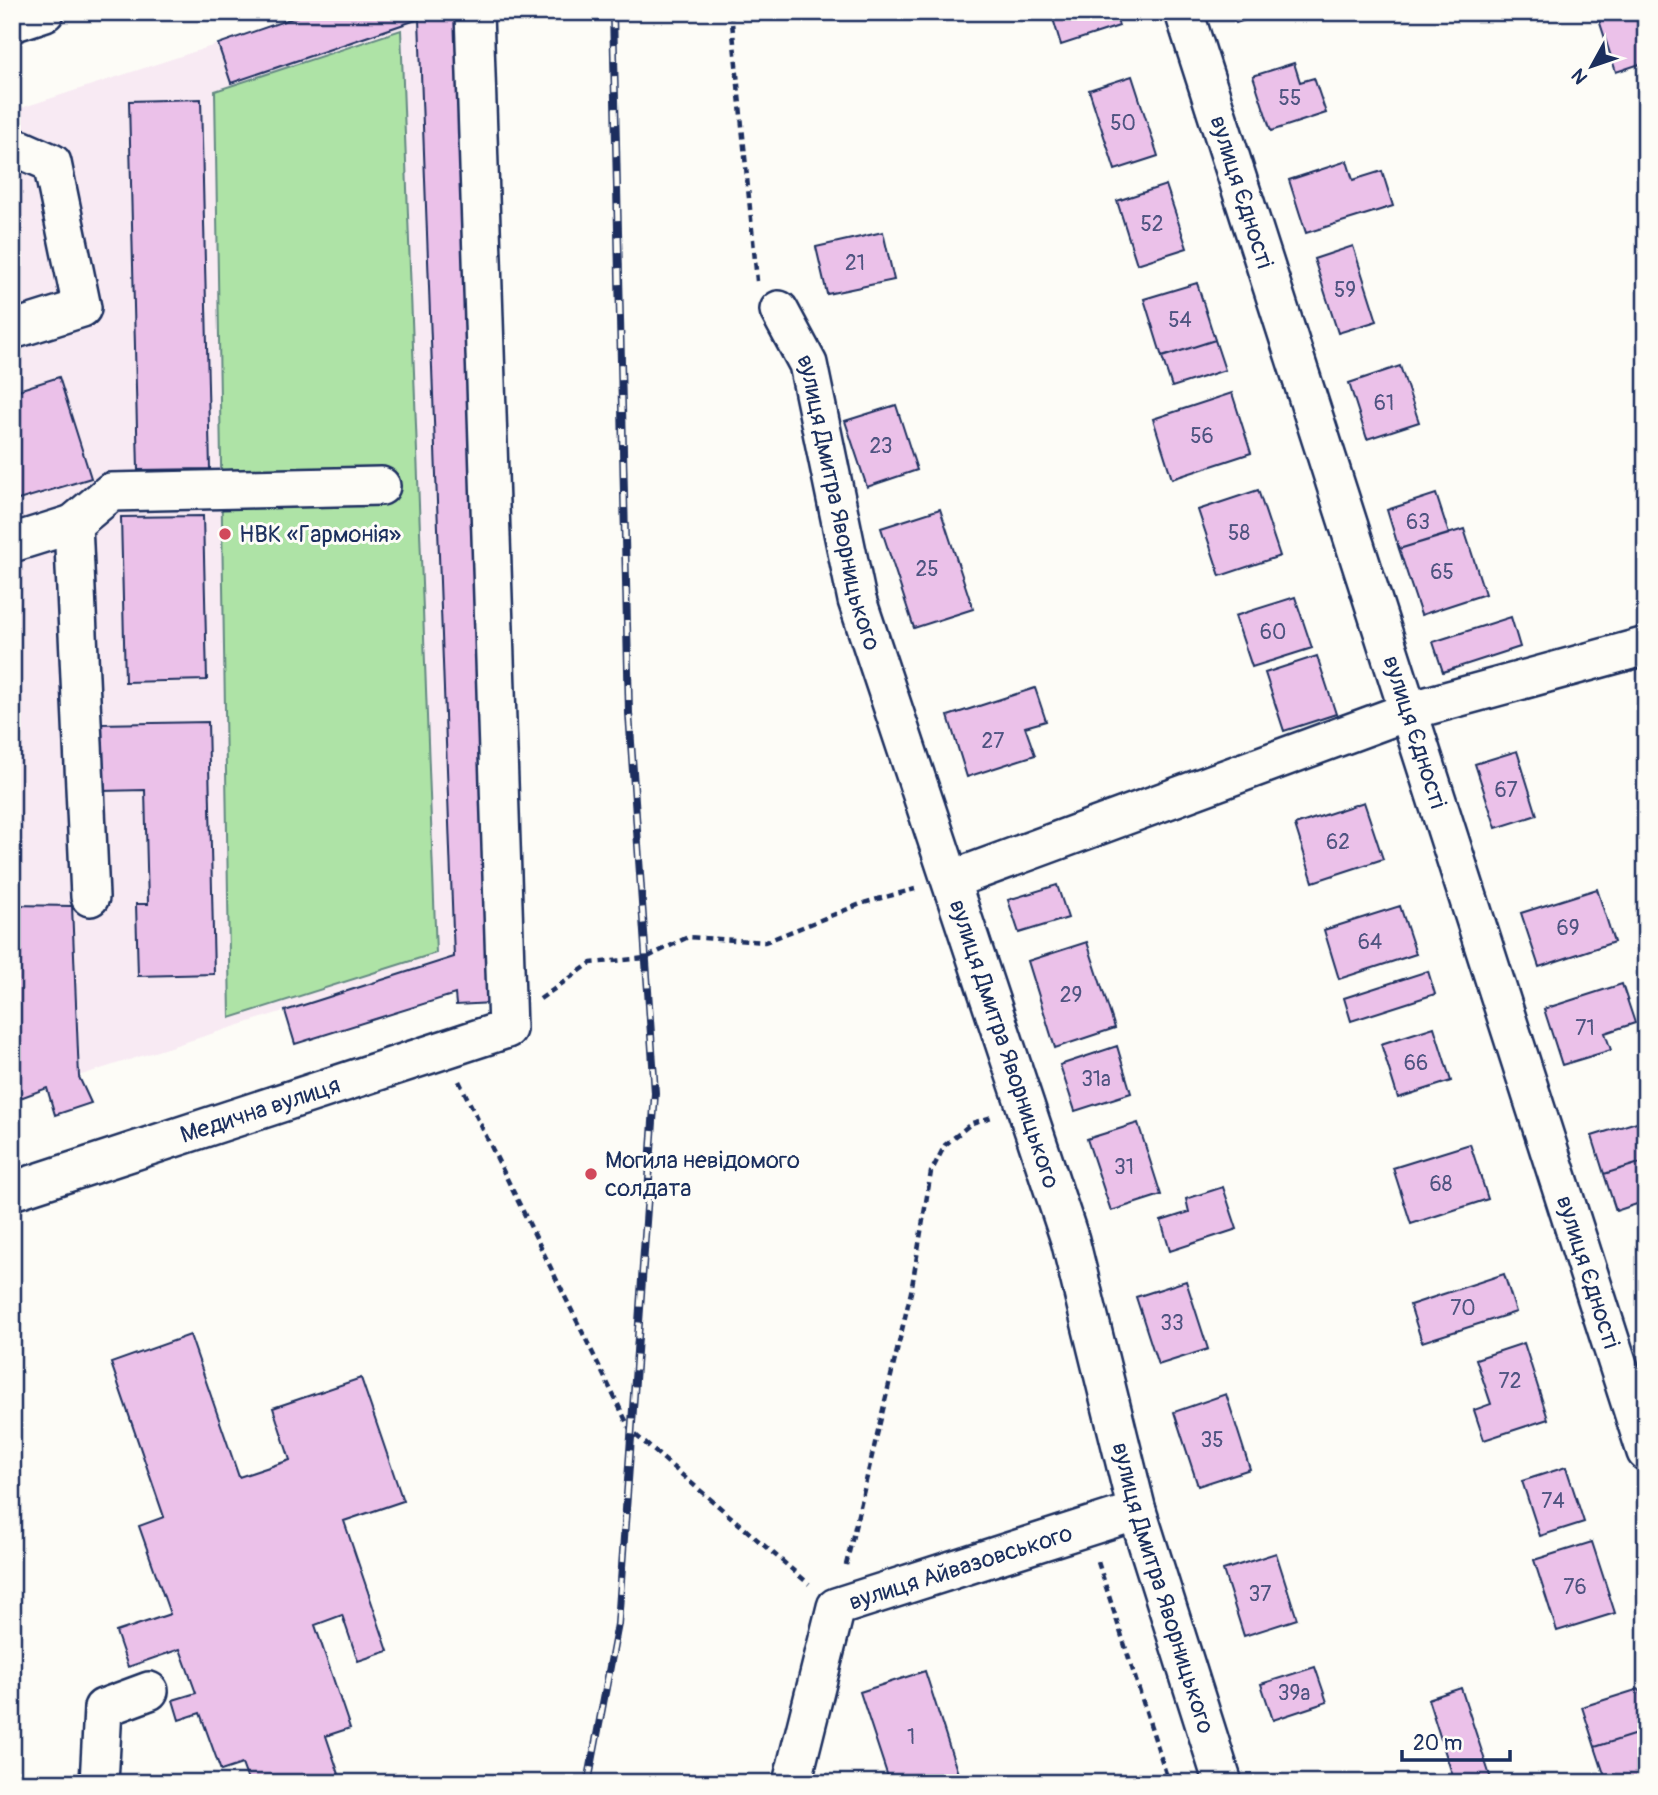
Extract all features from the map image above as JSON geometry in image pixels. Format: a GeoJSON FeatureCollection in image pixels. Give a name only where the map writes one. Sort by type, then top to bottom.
{"type":"FeatureCollection","features":[{"type":"Feature","properties":{"kind":"street"},"geometry":{"type":"LineString","coordinates":[[12,23],[45,12]]}},
{"type":"Feature","properties":{"kind":"street"},"geometry":{"type":"LineString","coordinates":[[474,12],[507,1020]]}},
{"type":"Feature","properties":{"kind":"street","name":"вулиця Єдності"},"geometry":{"type":"LineString","coordinates":[[1184,12],[1646,1452]]}},
{"type":"Feature","properties":{"kind":"street"},"geometry":{"type":"LineString","coordinates":[[12,152],[20,149],[52,163],[82,308],[12,330]]}},
{"type":"Feature","properties":{"kind":"street","name":"вулиця Дмитра Яворницького"},"geometry":{"type":"LineString","coordinates":[[779,310],[808,364],[857,600],[1070,1240],[1137,1511],[1223,1783]]}},
{"type":"Feature","properties":{"kind":"street"},"geometry":{"type":"LineString","coordinates":[[12,543],[73,524],[111,492],[381,486]]}},
{"type":"Feature","properties":{"kind":"street"},"geometry":{"type":"LineString","coordinates":[[73,524],[90,897]]}},
{"type":"Feature","properties":{"kind":"street"},"geometry":{"type":"LineString","coordinates":[[951,880],[1409,711],[1646,646]]}},
{"type":"Feature","properties":{"kind":"street","name":"Медична вулиця"},"geometry":{"type":"LineString","coordinates":[[12,1191],[443,1050],[507,1020]]}},
{"type":"Feature","properties":{"kind":"street","name":"вулиця Айвазовського"},"geometry":{"type":"LineString","coordinates":[[792,1783],[836,1607],[1137,1511]]}},
{"type":"Feature","properties":{"kind":"street"},"geometry":{"type":"LineString","coordinates":[[99,1783],[103,1708],[149,1691]]}},
{"type":"Feature","properties":{"kind":"path"},"geometry":{"type":"LineString","coordinates":[[731,12],[755,279],[779,310]]}},
{"type":"Feature","properties":{"kind":"path"},"geometry":{"type":"LineString","coordinates":[[507,1020],[548,996],[591,962],[646,958],[688,937],[765,942],[863,903],[951,880]]}},
{"type":"Feature","properties":{"kind":"path"},"geometry":{"type":"LineString","coordinates":[[443,1050],[631,1431],[836,1607],[911,1292],[931,1172],[945,1145],[972,1124],[1026,1106]]}},
{"type":"Feature","properties":{"kind":"path"},"geometry":{"type":"LineString","coordinates":[[1087,1528],[1169,1783]]}},
{"type":"Feature","properties":{"kind":"shaded area","name":"НВК «Гармонія»"},"geometry":{"type":"Polygon","coordinates":[[[419,19],[454,957],[12,1097],[12,111],[218,44],[419,19]]]}},
{"type":"Feature","properties":{"kind":"green space"},"geometry":{"type":"Polygon","coordinates":[[[401,30],[436,953],[230,1018],[215,91],[401,30]]]}},
{"type":"Feature","properties":{"kind":"building"},"geometry":{"type":"Polygon","coordinates":[[[310,12],[456,12],[492,1003],[456,1005],[455,994],[295,1044],[285,1011],[454,957],[419,19],[231,83],[218,44],[310,12]]]}},
{"type":"Feature","properties":{"kind":"building"},"geometry":{"type":"Polygon","coordinates":[[[1051,12],[1115,12],[1119,26],[1061,45],[1051,12]]]}},
{"type":"Feature","properties":{"kind":"building"},"geometry":{"type":"Polygon","coordinates":[[[1232,12],[1269,12],[1236,23],[1232,12]]]}},
{"type":"Feature","properties":{"kind":"building"},"geometry":{"type":"Polygon","coordinates":[[[1622,12],[1646,12],[1646,62],[1616,72],[1599,20],[1622,12]]]}},
{"type":"Feature","properties":{"kind":"building"},"geometry":{"type":"Polygon","coordinates":[[[1294,63],[1300,82],[1314,78],[1326,113],[1271,131],[1253,76],[1294,63]]]}},
{"type":"Feature","properties":{"kind":"building"},"geometry":{"type":"Polygon","coordinates":[[[1132,76],[1158,156],[1115,170],[1089,90],[1132,76]]]}},
{"type":"Feature","properties":{"kind":"building"},"geometry":{"type":"Polygon","coordinates":[[[201,99],[210,469],[138,470],[129,101],[201,99]]]}},
{"type":"Feature","properties":{"kind":"building"},"geometry":{"type":"Polygon","coordinates":[[[1347,161],[1353,180],[1382,171],[1393,206],[1306,233],[1289,180],[1347,161]]]}},
{"type":"Feature","properties":{"kind":"building"},"geometry":{"type":"Polygon","coordinates":[[[1166,185],[1187,248],[1137,264],[1117,201],[1166,185]]]}},
{"type":"Feature","properties":{"kind":"building"},"geometry":{"type":"Polygon","coordinates":[[[883,232],[894,280],[827,294],[816,247],[883,232]]]}},
{"type":"Feature","properties":{"kind":"building"},"geometry":{"type":"Polygon","coordinates":[[[1353,246],[1377,321],[1338,333],[1314,259],[1353,246]]]}},
{"type":"Feature","properties":{"kind":"building"},"geometry":{"type":"Polygon","coordinates":[[[1197,283],[1215,340],[1162,357],[1144,299],[1197,283]]]}},
{"type":"Feature","properties":{"kind":"building"},"geometry":{"type":"Polygon","coordinates":[[[1215,340],[1225,370],[1172,387],[1162,357],[1215,340]]]}},
{"type":"Feature","properties":{"kind":"building"},"geometry":{"type":"Polygon","coordinates":[[[1400,366],[1419,422],[1367,439],[1349,383],[1400,366]]]}},
{"type":"Feature","properties":{"kind":"building"},"geometry":{"type":"Polygon","coordinates":[[[59,377],[91,478],[12,502],[12,392],[59,377]]]}},
{"type":"Feature","properties":{"kind":"building"},"geometry":{"type":"Polygon","coordinates":[[[1232,393],[1251,453],[1172,479],[1153,419],[1232,393]]]}},
{"type":"Feature","properties":{"kind":"building"},"geometry":{"type":"Polygon","coordinates":[[[896,405],[917,470],[867,487],[845,421],[896,405]]]}},
{"type":"Feature","properties":{"kind":"building"},"geometry":{"type":"Polygon","coordinates":[[[1258,490],[1280,556],[1220,576],[1198,510],[1258,490]]]}},
{"type":"Feature","properties":{"kind":"building"},"geometry":{"type":"Polygon","coordinates":[[[1436,494],[1449,534],[1399,549],[1387,510],[1436,494]]]}},
{"type":"Feature","properties":{"kind":"building"},"geometry":{"type":"Polygon","coordinates":[[[940,509],[973,609],[914,628],[881,528],[940,509]]]}},
{"type":"Feature","properties":{"kind":"building"},"geometry":{"type":"Polygon","coordinates":[[[203,516],[207,680],[125,682],[121,517],[203,516]]]}},
{"type":"Feature","properties":{"kind":"building"},"geometry":{"type":"Polygon","coordinates":[[[1464,529],[1485,594],[1421,615],[1399,549],[1464,529]]]}},
{"type":"Feature","properties":{"kind":"building"},"geometry":{"type":"Polygon","coordinates":[[[1295,597],[1312,648],[1252,667],[1235,616],[1295,597]]]}},
{"type":"Feature","properties":{"kind":"building"},"geometry":{"type":"Polygon","coordinates":[[[1511,617],[1520,647],[1443,672],[1433,642],[1511,617]]]}},
{"type":"Feature","properties":{"kind":"building"},"geometry":{"type":"Polygon","coordinates":[[[1317,656],[1336,714],[1284,731],[1265,673],[1317,656]]]}},
{"type":"Feature","properties":{"kind":"building"},"geometry":{"type":"Polygon","coordinates":[[[1035,688],[1046,721],[1025,727],[1035,755],[967,777],[948,716],[1035,688]]]}},
{"type":"Feature","properties":{"kind":"building"},"geometry":{"type":"Polygon","coordinates":[[[208,722],[214,974],[138,976],[136,904],[148,904],[145,790],[101,791],[99,724],[208,722]]]}},
{"type":"Feature","properties":{"kind":"building"},"geometry":{"type":"Polygon","coordinates":[[[1517,751],[1537,815],[1496,828],[1475,764],[1517,751]]]}},
{"type":"Feature","properties":{"kind":"building"},"geometry":{"type":"Polygon","coordinates":[[[1364,802],[1383,859],[1313,882],[1295,825],[1364,802]]]}},
{"type":"Feature","properties":{"kind":"building"},"geometry":{"type":"Polygon","coordinates":[[[1057,885],[1068,918],[1019,933],[1008,900],[1057,885]]]}},
{"type":"Feature","properties":{"kind":"building"},"geometry":{"type":"Polygon","coordinates":[[[1597,889],[1614,942],[1539,967],[1521,913],[1597,889]]]}},
{"type":"Feature","properties":{"kind":"building"},"geometry":{"type":"Polygon","coordinates":[[[12,905],[72,906],[79,1077],[91,1103],[55,1115],[47,1088],[12,1101],[12,905]]]}},
{"type":"Feature","properties":{"kind":"building"},"geometry":{"type":"Polygon","coordinates":[[[1400,906],[1416,954],[1339,979],[1324,930],[1400,906]]]}},
{"type":"Feature","properties":{"kind":"building"},"geometry":{"type":"Polygon","coordinates":[[[1087,942],[1115,1028],[1055,1048],[1028,961],[1087,942]]]}},
{"type":"Feature","properties":{"kind":"building"},"geometry":{"type":"Polygon","coordinates":[[[1428,971],[1435,994],[1351,1021],[1344,998],[1428,971]]]}},
{"type":"Feature","properties":{"kind":"building"},"geometry":{"type":"Polygon","coordinates":[[[1622,984],[1635,1023],[1605,1033],[1611,1050],[1562,1065],[1544,1009],[1622,984]]]}},
{"type":"Feature","properties":{"kind":"building"},"geometry":{"type":"Polygon","coordinates":[[[1434,1027],[1451,1081],[1398,1098],[1381,1044],[1434,1027]]]}},
{"type":"Feature","properties":{"kind":"building"},"geometry":{"type":"Polygon","coordinates":[[[1117,1046],[1131,1093],[1075,1111],[1060,1065],[1117,1046]]]}},
{"type":"Feature","properties":{"kind":"building"},"geometry":{"type":"Polygon","coordinates":[[[1646,1119],[1646,1161],[1604,1174],[1592,1136],[1646,1119]]]}},
{"type":"Feature","properties":{"kind":"building"},"geometry":{"type":"Polygon","coordinates":[[[1138,1123],[1161,1195],[1111,1211],[1087,1139],[1138,1123]]]}},
{"type":"Feature","properties":{"kind":"building"},"geometry":{"type":"Polygon","coordinates":[[[1470,1144],[1488,1199],[1411,1224],[1393,1168],[1470,1144]]]}},
{"type":"Feature","properties":{"kind":"building"},"geometry":{"type":"Polygon","coordinates":[[[1646,1161],[1646,1201],[1616,1211],[1604,1174],[1646,1161]]]}},
{"type":"Feature","properties":{"kind":"building"},"geometry":{"type":"Polygon","coordinates":[[[1223,1187],[1237,1229],[1170,1251],[1161,1221],[1189,1212],[1186,1199],[1223,1187]]]}},
{"type":"Feature","properties":{"kind":"building"},"geometry":{"type":"Polygon","coordinates":[[[1504,1274],[1516,1312],[1422,1342],[1410,1305],[1504,1274]]]}},
{"type":"Feature","properties":{"kind":"building"},"geometry":{"type":"Polygon","coordinates":[[[1186,1281],[1208,1349],[1158,1365],[1136,1297],[1186,1281]]]}},
{"type":"Feature","properties":{"kind":"building"},"geometry":{"type":"Polygon","coordinates":[[[190,1335],[239,1477],[290,1460],[273,1408],[361,1378],[403,1501],[344,1521],[388,1651],[358,1661],[342,1615],[315,1625],[350,1728],[326,1736],[342,1783],[249,1783],[242,1764],[221,1771],[200,1713],[179,1720],[173,1700],[196,1693],[180,1649],[128,1667],[116,1632],[170,1614],[139,1526],[164,1517],[111,1363],[190,1335]]]}},
{"type":"Feature","properties":{"kind":"building"},"geometry":{"type":"Polygon","coordinates":[[[1524,1343],[1548,1419],[1484,1440],[1474,1410],[1491,1404],[1476,1359],[1524,1343]]]}},
{"type":"Feature","properties":{"kind":"building"},"geometry":{"type":"Polygon","coordinates":[[[1226,1394],[1250,1469],[1198,1486],[1174,1412],[1226,1394]]]}},
{"type":"Feature","properties":{"kind":"building"},"geometry":{"type":"Polygon","coordinates":[[[1566,1467],[1584,1522],[1540,1536],[1522,1481],[1566,1467]]]}},
{"type":"Feature","properties":{"kind":"building"},"geometry":{"type":"Polygon","coordinates":[[[1592,1542],[1615,1613],[1557,1631],[1534,1560],[1592,1542]]]}},
{"type":"Feature","properties":{"kind":"building"},"geometry":{"type":"Polygon","coordinates":[[[1276,1553],[1297,1619],[1244,1636],[1223,1570],[1276,1553]]]}},
{"type":"Feature","properties":{"kind":"building"},"geometry":{"type":"Polygon","coordinates":[[[1315,1667],[1327,1702],[1273,1720],[1261,1684],[1315,1667]]]}},
{"type":"Feature","properties":{"kind":"building"},"geometry":{"type":"Polygon","coordinates":[[[925,1671],[961,1783],[890,1783],[860,1692],[925,1671]]]}},
{"type":"Feature","properties":{"kind":"building"},"geometry":{"type":"Polygon","coordinates":[[[1461,1688],[1492,1782],[1489,1783],[1455,1783],[1428,1699],[1461,1688]]]}},
{"type":"Feature","properties":{"kind":"building"},"geometry":{"type":"Polygon","coordinates":[[[1639,1689],[1646,1711],[1646,1731],[1595,1747],[1582,1707],[1639,1689]]]}},
{"type":"Feature","properties":{"kind":"building"},"geometry":{"type":"Polygon","coordinates":[[[1646,1731],[1646,1782],[1607,1783],[1595,1747],[1646,1731]]]}},
{"type":"Feature","properties":{"kind":"railway"},"geometry":{"type":"LineString","coordinates":[[588,1783],[618,1624],[655,1093],[629,713],[613,12]]}},
{"type":"Feature","properties":{"kind":"place","name":"НВК «Гармонія»"},"geometry":{"type":"Point","coordinates":[225,534]}},
{"type":"Feature","properties":{"kind":"place","name":"Могила невідомого солдата"},"geometry":{"type":"Point","coordinates":[591,1174]}}]}
